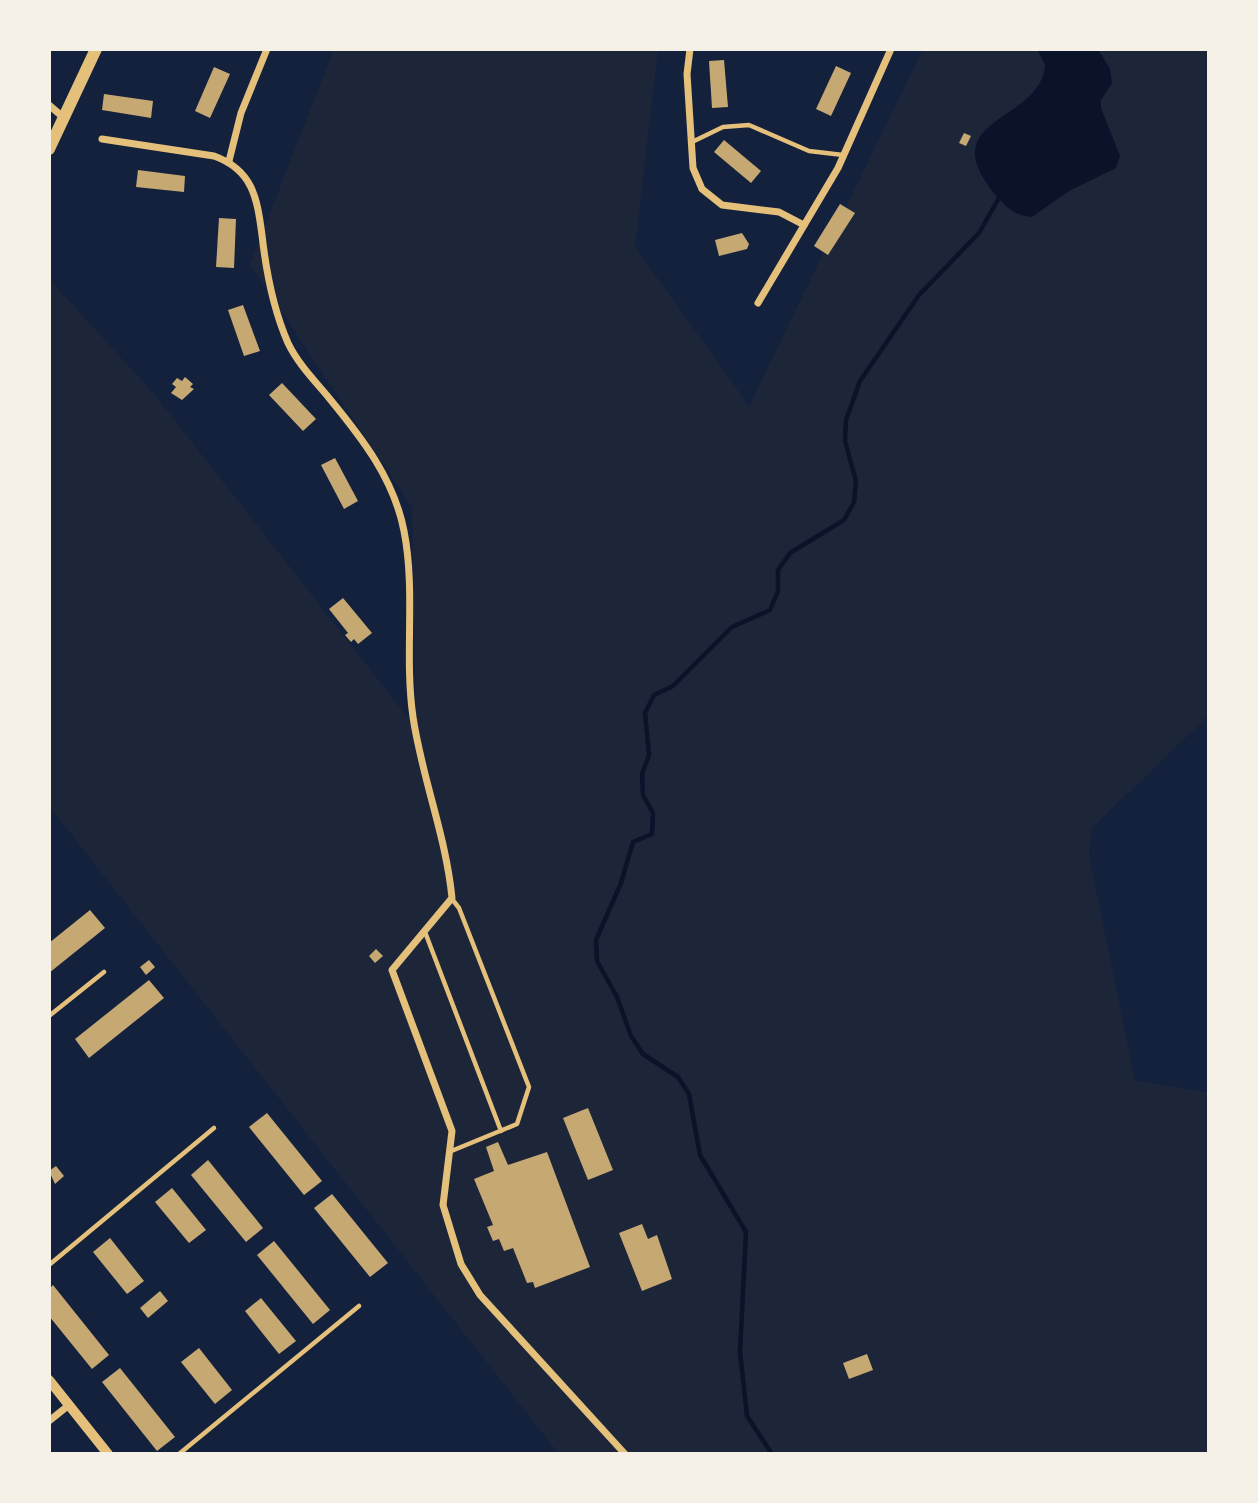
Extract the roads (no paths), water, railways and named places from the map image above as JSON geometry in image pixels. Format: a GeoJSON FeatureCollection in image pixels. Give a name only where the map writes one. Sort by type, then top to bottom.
{"type":"FeatureCollection","features":[{"type":"Feature","properties":{"kind":"main road"},"geometry":{"type":"LineString","coordinates":[[49,149],[96,49]]}},
{"type":"Feature","properties":{"kind":"street"},"geometry":{"type":"LineString","coordinates":[[229,161],[241,113],[267,49]]}},
{"type":"Feature","properties":{"kind":"street"},"geometry":{"type":"LineString","coordinates":[[690,49],[687,74],[694,168],[702,189],[722,205],[779,212],[804,225]]}},
{"type":"Feature","properties":{"kind":"street"},"geometry":{"type":"LineString","coordinates":[[758,303],[844,155],[891,49]]}},
{"type":"Feature","properties":{"kind":"street"},"geometry":{"type":"LineString","coordinates":[[49,105],[64,118]]}},
{"type":"Feature","properties":{"kind":"street"},"geometry":{"type":"LineString","coordinates":[[102,139],[214,156],[229,161],[245,174],[257,195],[267,278],[288,342],[300,364],[376,460],[393,494],[404,530],[408,564],[408,659],[413,716],[424,776],[449,865],[452,898],[392,970],[452,1131],[443,1205],[461,1264],[480,1294],[625,1454]]}},
{"type":"Feature","properties":{"kind":"street"},"geometry":{"type":"LineString","coordinates":[[49,1380],[108,1454]]}},
{"type":"Feature","properties":{"kind":"street"},"geometry":{"type":"LineString","coordinates":[[49,1421],[69,1405]]}},
{"type":"Feature","properties":{"kind":"lane"},"geometry":{"type":"LineString","coordinates":[[692,142],[723,127],[749,125],[810,150],[844,155]]}},
{"type":"Feature","properties":{"kind":"lane"},"geometry":{"type":"LineString","coordinates":[[449,1152],[517,1124],[529,1087],[459,908],[452,898]]}},
{"type":"Feature","properties":{"kind":"lane"},"geometry":{"type":"LineString","coordinates":[[424,930],[501,1131]]}},
{"type":"Feature","properties":{"kind":"lane"},"geometry":{"type":"LineString","coordinates":[[49,1016],[104,972]]}},
{"type":"Feature","properties":{"kind":"lane"},"geometry":{"type":"LineString","coordinates":[[49,1265],[214,1128]]}},
{"type":"Feature","properties":{"kind":"lane"},"geometry":{"type":"LineString","coordinates":[[179,1454],[359,1306]]}},
{"type":"Feature","properties":{"kind":"waterway"},"geometry":{"type":"LineString","coordinates":[[772,1454],[747,1416],[740,1352],[746,1232],[700,1155],[689,1094],[678,1077],[643,1054],[631,1036],[617,997],[597,961],[596,940],[621,883],[633,842],[652,834],[653,813],[643,795],[642,774],[649,755],[645,713],[654,695],[673,686],[732,627],[770,610],[778,591],[778,570],[790,553],[844,520],[854,502],[856,481],[845,441],[846,420],[860,381],[919,295],[979,233],[999,198]]}}]}
